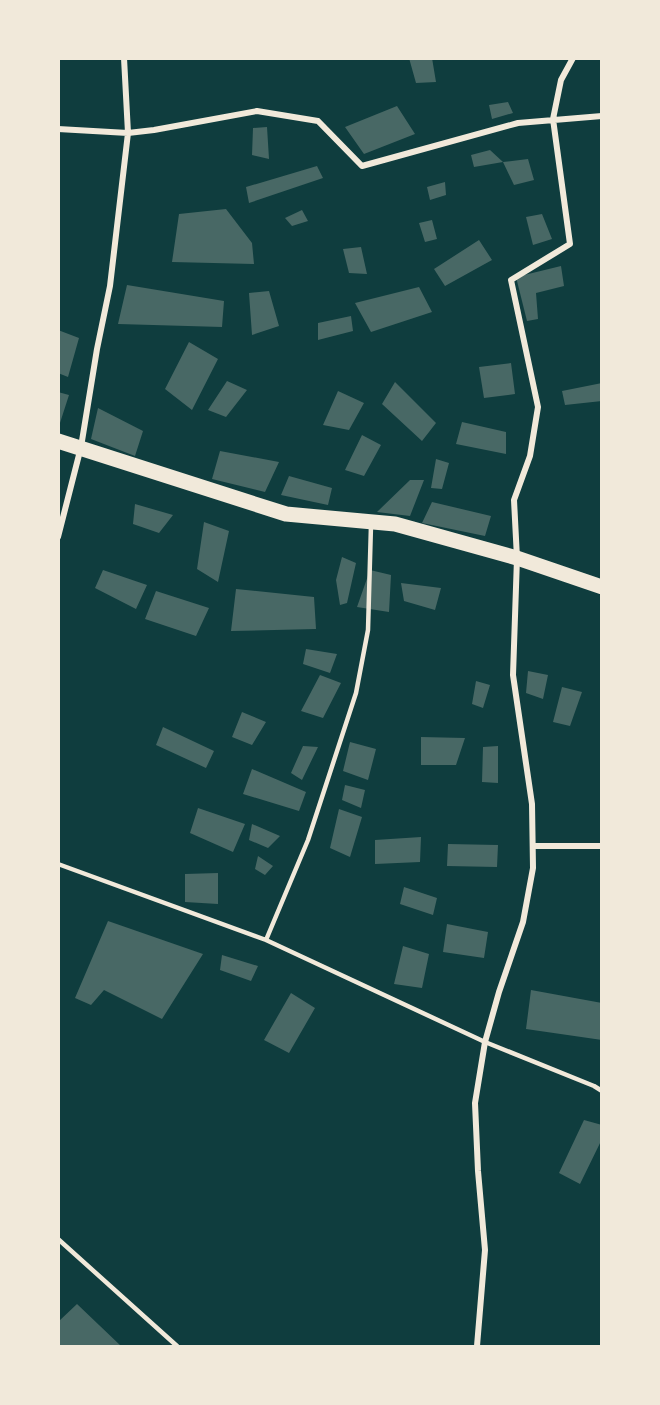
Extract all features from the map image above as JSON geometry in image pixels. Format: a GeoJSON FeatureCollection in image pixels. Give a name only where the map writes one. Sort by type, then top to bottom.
{"type":"FeatureCollection","features":[{"type":"Feature","properties":{"kind":"main road"},"geometry":{"type":"LineString","coordinates":[[58,441],[286,514],[395,524],[517,558],[602,587]]}},
{"type":"Feature","properties":{"kind":"street"},"geometry":{"type":"LineString","coordinates":[[58,537],[81,447],[110,286],[128,133],[124,58]]}},
{"type":"Feature","properties":{"kind":"street"},"geometry":{"type":"LineString","coordinates":[[477,1347],[485,1250],[475,1103],[485,1042],[523,922],[533,868],[532,804],[513,675],[517,558],[514,500],[530,456],[538,407],[511,280],[570,244],[553,119],[561,80],[573,58]]}},
{"type":"Feature","properties":{"kind":"street"},"geometry":{"type":"LineString","coordinates":[[58,129],[128,133],[256,111],[318,121],[362,166],[518,123],[602,116]]}},
{"type":"Feature","properties":{"kind":"street"},"geometry":{"type":"LineString","coordinates":[[533,846],[602,846]]}},
{"type":"Feature","properties":{"kind":"lane"},"geometry":{"type":"LineString","coordinates":[[266,940],[308,840],[356,693],[368,630],[371,522]]}},
{"type":"Feature","properties":{"kind":"lane"},"geometry":{"type":"LineString","coordinates":[[58,864],[266,940],[485,1042],[602,1091]]}},
{"type":"Feature","properties":{"kind":"lane"},"geometry":{"type":"LineString","coordinates":[[58,1239],[177,1347]]}},
{"type":"Feature","properties":{"kind":"building"},"geometry":{"type":"Polygon","coordinates":[[[409,58],[432,58],[436,82],[416,83],[409,58]]]}},
{"type":"Feature","properties":{"kind":"building"},"geometry":{"type":"Polygon","coordinates":[[[508,102],[513,113],[492,119],[489,105],[508,102]]]}},
{"type":"Feature","properties":{"kind":"building"},"geometry":{"type":"Polygon","coordinates":[[[397,106],[415,134],[364,154],[345,127],[397,106]]]}},
{"type":"Feature","properties":{"kind":"building"},"geometry":{"type":"Polygon","coordinates":[[[267,127],[269,159],[252,155],[253,128],[267,127]]]}},
{"type":"Feature","properties":{"kind":"building"},"geometry":{"type":"Polygon","coordinates":[[[490,150],[503,162],[474,167],[471,155],[490,150]]]}},
{"type":"Feature","properties":{"kind":"building"},"geometry":{"type":"Polygon","coordinates":[[[528,159],[534,180],[514,185],[503,162],[528,159]]]}},
{"type":"Feature","properties":{"kind":"building"},"geometry":{"type":"Polygon","coordinates":[[[317,166],[323,178],[249,203],[246,187],[317,166]]]}},
{"type":"Feature","properties":{"kind":"building"},"geometry":{"type":"Polygon","coordinates":[[[445,182],[446,195],[430,200],[427,187],[445,182]]]}},
{"type":"Feature","properties":{"kind":"building"},"geometry":{"type":"Polygon","coordinates":[[[226,209],[252,243],[254,264],[172,262],[179,214],[226,209]]]}},
{"type":"Feature","properties":{"kind":"building"},"geometry":{"type":"Polygon","coordinates":[[[302,210],[308,221],[292,226],[285,218],[302,210]]]}},
{"type":"Feature","properties":{"kind":"building"},"geometry":{"type":"Polygon","coordinates":[[[542,214],[552,239],[533,245],[526,217],[542,214]]]}},
{"type":"Feature","properties":{"kind":"building"},"geometry":{"type":"Polygon","coordinates":[[[432,220],[437,239],[425,242],[419,223],[432,220]]]}},
{"type":"Feature","properties":{"kind":"building"},"geometry":{"type":"Polygon","coordinates":[[[479,240],[492,260],[445,286],[434,269],[479,240]]]}},
{"type":"Feature","properties":{"kind":"building"},"geometry":{"type":"Polygon","coordinates":[[[361,247],[367,274],[349,273],[343,249],[361,247]]]}},
{"type":"Feature","properties":{"kind":"building"},"geometry":{"type":"Polygon","coordinates":[[[561,266],[564,286],[536,293],[538,319],[527,321],[516,277],[561,266]]]}},
{"type":"Feature","properties":{"kind":"building"},"geometry":{"type":"Polygon","coordinates":[[[127,285],[224,301],[222,327],[118,324],[127,285]]]}},
{"type":"Feature","properties":{"kind":"building"},"geometry":{"type":"Polygon","coordinates":[[[419,287],[432,312],[371,332],[355,303],[419,287]]]}},
{"type":"Feature","properties":{"kind":"building"},"geometry":{"type":"Polygon","coordinates":[[[269,291],[279,326],[252,335],[249,293],[269,291]]]}},
{"type":"Feature","properties":{"kind":"building"},"geometry":{"type":"Polygon","coordinates":[[[351,316],[353,331],[318,340],[318,323],[351,316]]]}},
{"type":"Feature","properties":{"kind":"building"},"geometry":{"type":"Polygon","coordinates":[[[58,330],[79,338],[68,377],[58,373],[58,330]]]}},
{"type":"Feature","properties":{"kind":"building"},"geometry":{"type":"Polygon","coordinates":[[[189,342],[218,359],[192,410],[165,389],[189,342]]]}},
{"type":"Feature","properties":{"kind":"building"},"geometry":{"type":"Polygon","coordinates":[[[511,363],[515,394],[484,398],[479,367],[511,363]]]}},
{"type":"Feature","properties":{"kind":"building"},"geometry":{"type":"Polygon","coordinates":[[[227,381],[247,390],[226,417],[208,410],[227,381]]]}},
{"type":"Feature","properties":{"kind":"building"},"geometry":{"type":"Polygon","coordinates":[[[395,382],[436,423],[422,441],[382,404],[395,382]]]}},
{"type":"Feature","properties":{"kind":"building"},"geometry":{"type":"Polygon","coordinates":[[[602,383],[602,401],[565,405],[562,391],[602,383]]]}},
{"type":"Feature","properties":{"kind":"building"},"geometry":{"type":"Polygon","coordinates":[[[338,391],[364,403],[349,430],[323,425],[338,391]]]}},
{"type":"Feature","properties":{"kind":"building"},"geometry":{"type":"Polygon","coordinates":[[[58,392],[69,395],[59,426],[58,426],[58,392]]]}},
{"type":"Feature","properties":{"kind":"building"},"geometry":{"type":"Polygon","coordinates":[[[98,408],[143,431],[135,456],[91,439],[98,408]]]}},
{"type":"Feature","properties":{"kind":"building"},"geometry":{"type":"Polygon","coordinates":[[[462,422],[506,432],[506,454],[456,444],[462,422]]]}},
{"type":"Feature","properties":{"kind":"building"},"geometry":{"type":"Polygon","coordinates":[[[362,435],[381,445],[364,476],[345,470],[362,435]]]}},
{"type":"Feature","properties":{"kind":"building"},"geometry":{"type":"Polygon","coordinates":[[[220,451],[279,462],[265,492],[212,479],[220,451]]]}},
{"type":"Feature","properties":{"kind":"building"},"geometry":{"type":"Polygon","coordinates":[[[436,459],[449,463],[442,489],[431,488],[436,459]]]}},
{"type":"Feature","properties":{"kind":"building"},"geometry":{"type":"Polygon","coordinates":[[[289,476],[332,488],[328,505],[281,495],[289,476]]]}},
{"type":"Feature","properties":{"kind":"building"},"geometry":{"type":"Polygon","coordinates":[[[410,480],[424,480],[410,516],[377,512],[410,480]]]}},
{"type":"Feature","properties":{"kind":"building"},"geometry":{"type":"Polygon","coordinates":[[[432,502],[491,516],[485,536],[422,523],[432,502]]]}},
{"type":"Feature","properties":{"kind":"building"},"geometry":{"type":"Polygon","coordinates":[[[135,504],[173,515],[159,533],[133,524],[135,504]]]}},
{"type":"Feature","properties":{"kind":"building"},"geometry":{"type":"Polygon","coordinates":[[[204,522],[229,531],[218,582],[197,569],[204,522]]]}},
{"type":"Feature","properties":{"kind":"building"},"geometry":{"type":"Polygon","coordinates":[[[342,557],[356,563],[347,603],[340,605],[336,580],[342,557]]]}},
{"type":"Feature","properties":{"kind":"building"},"geometry":{"type":"Polygon","coordinates":[[[103,570],[147,585],[136,609],[95,588],[103,570]]]}},
{"type":"Feature","properties":{"kind":"building"},"geometry":{"type":"Polygon","coordinates":[[[370,570],[391,575],[389,612],[357,607],[370,570]]]}},
{"type":"Feature","properties":{"kind":"building"},"geometry":{"type":"Polygon","coordinates":[[[401,583],[441,588],[435,610],[404,601],[401,583]]]}},
{"type":"Feature","properties":{"kind":"building"},"geometry":{"type":"Polygon","coordinates":[[[236,589],[314,597],[316,629],[231,631],[236,589]]]}},
{"type":"Feature","properties":{"kind":"building"},"geometry":{"type":"Polygon","coordinates":[[[156,591],[209,608],[196,636],[145,619],[156,591]]]}},
{"type":"Feature","properties":{"kind":"building"},"geometry":{"type":"Polygon","coordinates":[[[306,649],[337,654],[330,673],[303,664],[306,649]]]}},
{"type":"Feature","properties":{"kind":"building"},"geometry":{"type":"Polygon","coordinates":[[[528,671],[548,675],[543,699],[526,693],[528,671]]]}},
{"type":"Feature","properties":{"kind":"building"},"geometry":{"type":"Polygon","coordinates":[[[320,675],[341,683],[323,718],[301,711],[320,675]]]}},
{"type":"Feature","properties":{"kind":"building"},"geometry":{"type":"Polygon","coordinates":[[[476,681],[490,685],[483,708],[472,704],[476,681]]]}},
{"type":"Feature","properties":{"kind":"building"},"geometry":{"type":"Polygon","coordinates":[[[562,687],[582,692],[570,726],[553,722],[562,687]]]}},
{"type":"Feature","properties":{"kind":"building"},"geometry":{"type":"Polygon","coordinates":[[[242,712],[266,722],[252,745],[232,737],[242,712]]]}},
{"type":"Feature","properties":{"kind":"building"},"geometry":{"type":"Polygon","coordinates":[[[163,727],[214,751],[206,768],[156,745],[163,727]]]}},
{"type":"Feature","properties":{"kind":"building"},"geometry":{"type":"Polygon","coordinates":[[[421,737],[465,738],[456,765],[421,765],[421,737]]]}},
{"type":"Feature","properties":{"kind":"building"},"geometry":{"type":"Polygon","coordinates":[[[350,742],[376,749],[368,780],[343,771],[350,742]]]}},
{"type":"Feature","properties":{"kind":"building"},"geometry":{"type":"Polygon","coordinates":[[[303,746],[318,747],[302,780],[291,773],[303,746]]]}},
{"type":"Feature","properties":{"kind":"building"},"geometry":{"type":"Polygon","coordinates":[[[498,746],[498,783],[482,782],[483,747],[498,746]]]}},
{"type":"Feature","properties":{"kind":"building"},"geometry":{"type":"Polygon","coordinates":[[[252,769],[306,792],[299,811],[243,794],[252,769]]]}},
{"type":"Feature","properties":{"kind":"building"},"geometry":{"type":"Polygon","coordinates":[[[345,785],[365,790],[361,808],[342,800],[345,785]]]}},
{"type":"Feature","properties":{"kind":"building"},"geometry":{"type":"Polygon","coordinates":[[[198,808],[245,824],[233,852],[190,833],[198,808]]]}},
{"type":"Feature","properties":{"kind":"building"},"geometry":{"type":"Polygon","coordinates":[[[339,809],[362,817],[350,857],[330,848],[339,809]]]}},
{"type":"Feature","properties":{"kind":"building"},"geometry":{"type":"Polygon","coordinates":[[[252,824],[280,836],[268,848],[249,840],[252,824]]]}},
{"type":"Feature","properties":{"kind":"building"},"geometry":{"type":"Polygon","coordinates":[[[421,837],[420,862],[375,864],[375,840],[421,837]]]}},
{"type":"Feature","properties":{"kind":"building"},"geometry":{"type":"Polygon","coordinates":[[[448,844],[498,845],[497,867],[447,866],[448,844]]]}},
{"type":"Feature","properties":{"kind":"building"},"geometry":{"type":"Polygon","coordinates":[[[258,856],[273,866],[265,875],[255,869],[258,856]]]}},
{"type":"Feature","properties":{"kind":"building"},"geometry":{"type":"Polygon","coordinates":[[[218,873],[218,904],[185,902],[185,874],[218,873]]]}},
{"type":"Feature","properties":{"kind":"building"},"geometry":{"type":"Polygon","coordinates":[[[404,887],[437,898],[433,915],[400,904],[404,887]]]}},
{"type":"Feature","properties":{"kind":"building"},"geometry":{"type":"Polygon","coordinates":[[[108,921],[203,954],[162,1019],[104,990],[91,1005],[75,998],[108,921]]]}},
{"type":"Feature","properties":{"kind":"building"},"geometry":{"type":"Polygon","coordinates":[[[447,924],[488,932],[484,958],[443,952],[447,924]]]}},
{"type":"Feature","properties":{"kind":"building"},"geometry":{"type":"Polygon","coordinates":[[[403,946],[429,954],[422,988],[394,984],[403,946]]]}},
{"type":"Feature","properties":{"kind":"building"},"geometry":{"type":"Polygon","coordinates":[[[222,955],[258,966],[251,981],[220,970],[222,955]]]}},
{"type":"Feature","properties":{"kind":"building"},"geometry":{"type":"Polygon","coordinates":[[[531,990],[602,1003],[602,1040],[526,1029],[531,990]]]}},
{"type":"Feature","properties":{"kind":"building"},"geometry":{"type":"Polygon","coordinates":[[[291,993],[315,1008],[289,1053],[264,1040],[291,993]]]}},
{"type":"Feature","properties":{"kind":"building"},"geometry":{"type":"Polygon","coordinates":[[[584,1120],[602,1125],[602,1139],[580,1184],[559,1173],[584,1120]]]}},
{"type":"Feature","properties":{"kind":"building"},"geometry":{"type":"Polygon","coordinates":[[[77,1304],[121,1346],[58,1346],[58,1322],[77,1304]]]}}]}
